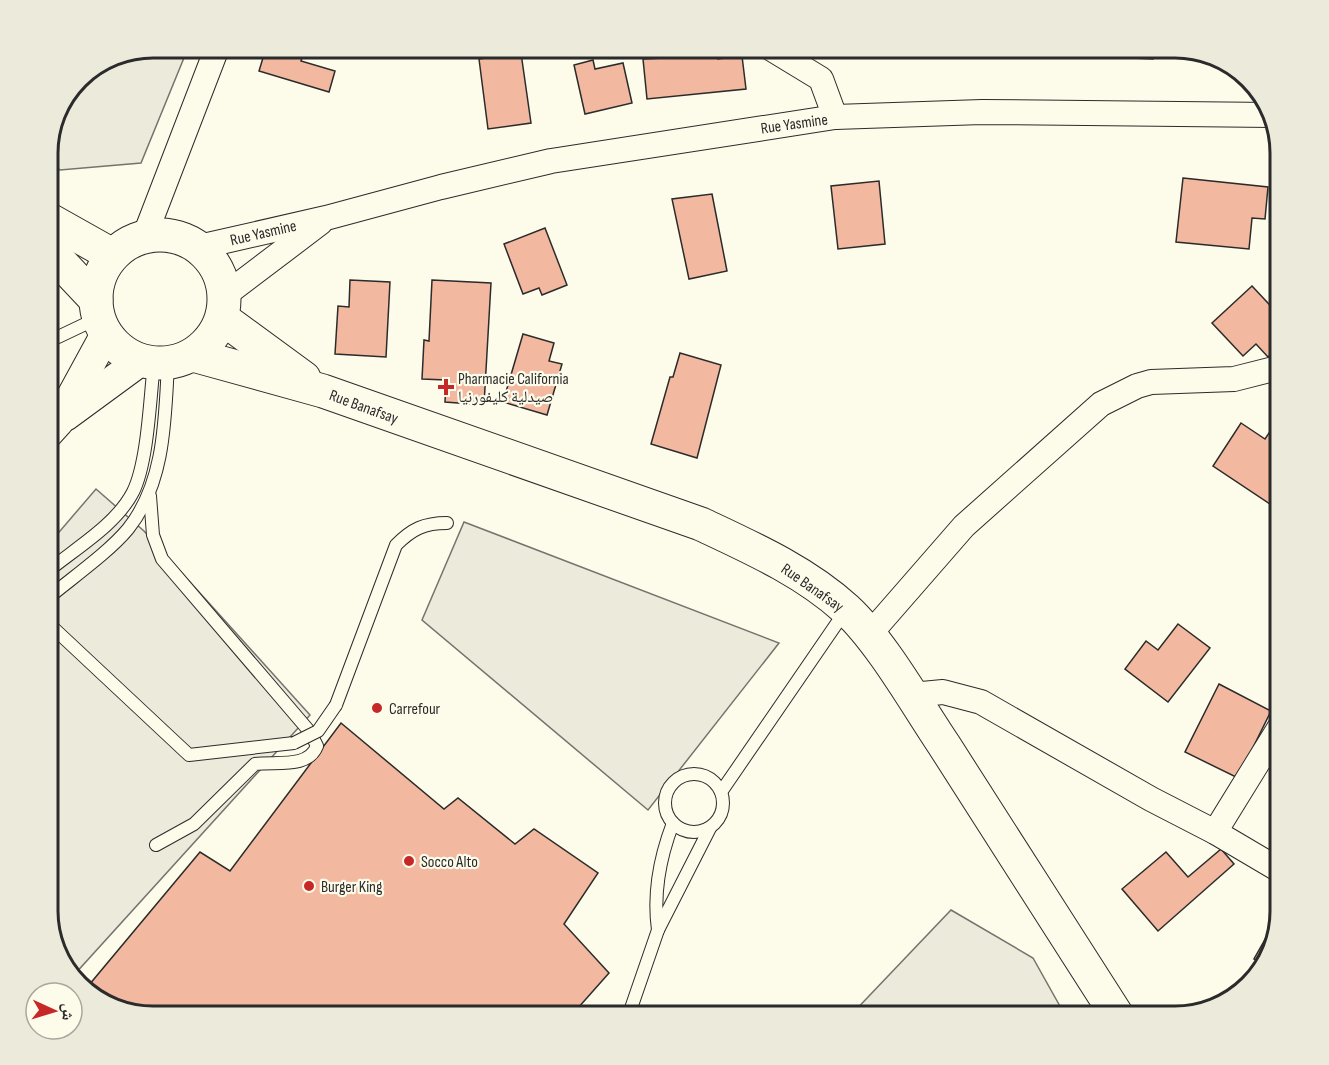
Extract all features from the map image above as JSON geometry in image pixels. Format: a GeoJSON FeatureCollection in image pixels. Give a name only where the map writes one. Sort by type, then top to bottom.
{"type":"FeatureCollection","features":[{"type":"Feature","properties":{"kind":"main road"},"geometry":{"type":"LineString","coordinates":[[59,225],[112,255]]}},
{"type":"Feature","properties":{"kind":"main road"},"geometry":{"type":"LineString","coordinates":[[59,263],[100,317],[122,351],[164,360],[211,339],[223,307],[221,276],[212,260],[199,247],[182,237],[164,234],[145,235],[128,242],[112,255],[99,275],[100,317]]}},
{"type":"Feature","properties":{"kind":"main road","name":"Rue Banafsay"},"geometry":{"type":"LineString","coordinates":[[223,307],[323,391]]}},
{"type":"Feature","properties":{"kind":"main road","name":"Rue Banafsay"},"geometry":{"type":"LineString","coordinates":[[164,360],[323,391],[701,524],[758,550],[805,578],[846,609],[869,635],[914,700],[1111,1006]]}},
{"type":"Feature","properties":{"kind":"street"},"geometry":{"type":"LineString","coordinates":[[145,235],[214,58]]}},
{"type":"Feature","properties":{"kind":"street"},"geometry":{"type":"LineString","coordinates":[[786,58],[821,80],[835,117]]}},
{"type":"Feature","properties":{"kind":"street","name":"Rue Yasmine"},"geometry":{"type":"LineString","coordinates":[[199,247],[326,218],[441,187],[551,161],[835,117],[982,112],[1262,115]]}},
{"type":"Feature","properties":{"kind":"street","name":"Rue Yasmine"},"geometry":{"type":"LineString","coordinates":[[223,307],[326,218]]}},
{"type":"Feature","properties":{"kind":"street"},"geometry":{"type":"LineString","coordinates":[[59,414],[100,317]]}},
{"type":"Feature","properties":{"kind":"street"},"geometry":{"type":"LineString","coordinates":[[59,424],[164,360]]}},
{"type":"Feature","properties":{"kind":"street"},"geometry":{"type":"LineString","coordinates":[[869,635],[964,526],[1101,404],[1137,386],[1151,382],[1234,379],[1270,370]]}},
{"type":"Feature","properties":{"kind":"street"},"geometry":{"type":"LineString","coordinates":[[914,700],[922,694],[943,692],[981,702],[1270,864]]}},
{"type":"Feature","properties":{"kind":"street"},"geometry":{"type":"LineString","coordinates":[[1215,832],[1270,743]]}},
{"type":"Feature","properties":{"kind":"lane"},"geometry":{"type":"LineString","coordinates":[[59,337],[100,317]]}},
{"type":"Feature","properties":{"kind":"lane"},"geometry":{"type":"LineString","coordinates":[[156,845],[194,824],[246,770],[255,764],[306,761],[313,756],[316,746],[310,732],[162,559],[153,535],[150,496],[164,434],[164,360]]}},
{"type":"Feature","properties":{"kind":"lane"},"geometry":{"type":"LineString","coordinates":[[59,562],[109,521],[133,492],[164,360]]}},
{"type":"Feature","properties":{"kind":"lane"},"geometry":{"type":"LineString","coordinates":[[59,589],[127,530],[150,496]]}},
{"type":"Feature","properties":{"kind":"lane"},"geometry":{"type":"LineString","coordinates":[[59,633],[189,755],[294,743],[318,731],[336,705],[396,545],[410,531],[428,523],[447,523]]}},
{"type":"Feature","properties":{"kind":"lane"},"geometry":{"type":"LineString","coordinates":[[632,1006],[658,930],[710,828],[722,812],[721,792],[846,609]]}},
{"type":"Feature","properties":{"kind":"lane"},"geometry":{"type":"LineString","coordinates":[[710,828],[691,832],[673,823],[665,805],[666,795],[678,779],[687,775],[707,777],[721,792]]}},
{"type":"Feature","properties":{"kind":"lane"},"geometry":{"type":"LineString","coordinates":[[658,930],[656,911],[660,870],[664,848],[673,823]]}},
{"type":"Feature","properties":{"kind":"shaded area"},"geometry":{"type":"Polygon","coordinates":[[[184,58],[141,163],[60,170],[59,147],[68,111],[91,82],[106,71],[141,59],[184,58]]]}},
{"type":"Feature","properties":{"kind":"shaded area"},"geometry":{"type":"Polygon","coordinates":[[[96,489],[144,531],[310,715],[79,970],[68,954],[59,918],[59,532],[96,489]]]}},
{"type":"Feature","properties":{"kind":"shaded area"},"geometry":{"type":"Polygon","coordinates":[[[464,522],[779,643],[648,810],[422,620],[464,522]]]}},
{"type":"Feature","properties":{"kind":"shaded area"},"geometry":{"type":"Polygon","coordinates":[[[951,910],[1033,958],[1060,1006],[859,1006],[951,910]]]}},
{"type":"Feature","properties":{"kind":"building"},"geometry":{"type":"Polygon","coordinates":[[[263,58],[302,58],[301,61],[335,71],[329,92],[259,71],[263,58]]]}},
{"type":"Feature","properties":{"kind":"building"},"geometry":{"type":"Polygon","coordinates":[[[522,58],[531,123],[488,129],[479,59],[522,58]]]}},
{"type":"Feature","properties":{"kind":"building"},"geometry":{"type":"Polygon","coordinates":[[[742,58],[746,89],[647,99],[643,59],[742,58]]]}},
{"type":"Feature","properties":{"kind":"building"},"geometry":{"type":"Polygon","coordinates":[[[593,60],[595,69],[623,63],[632,103],[585,114],[574,65],[593,60]]]}},
{"type":"Feature","properties":{"kind":"building"},"geometry":{"type":"Polygon","coordinates":[[[1183,178],[1268,187],[1265,219],[1252,218],[1249,249],[1176,242],[1183,178]]]}},
{"type":"Feature","properties":{"kind":"building"},"geometry":{"type":"Polygon","coordinates":[[[879,181],[885,244],[838,249],[831,186],[879,181]]]}},
{"type":"Feature","properties":{"kind":"building"},"geometry":{"type":"Polygon","coordinates":[[[712,194],[727,271],[689,279],[672,199],[712,194]]]}},
{"type":"Feature","properties":{"kind":"building"},"geometry":{"type":"Polygon","coordinates":[[[545,228],[567,285],[542,295],[539,288],[523,294],[504,244],[545,228]]]}},
{"type":"Feature","properties":{"kind":"building"},"geometry":{"type":"Polygon","coordinates":[[[350,280],[390,282],[386,357],[335,354],[338,306],[349,307],[350,280]]]}},
{"type":"Feature","properties":{"kind":"building"},"geometry":{"type":"Polygon","coordinates":[[[432,280],[491,283],[484,405],[445,402],[446,380],[422,379],[424,340],[429,341],[432,280]]]}},
{"type":"Feature","properties":{"kind":"building"},"geometry":{"type":"Polygon","coordinates":[[[1252,286],[1270,305],[1270,355],[1268,357],[1256,344],[1243,356],[1212,323],[1252,286]]]}},
{"type":"Feature","properties":{"kind":"building"},"geometry":{"type":"Polygon","coordinates":[[[523,334],[554,343],[549,361],[562,364],[547,415],[503,402],[523,334]]]}},
{"type":"Feature","properties":{"kind":"building"},"geometry":{"type":"Polygon","coordinates":[[[680,353],[721,365],[697,458],[651,444],[670,377],[673,377],[680,353]]]}},
{"type":"Feature","properties":{"kind":"building"},"geometry":{"type":"Polygon","coordinates":[[[1241,423],[1265,439],[1270,432],[1270,504],[1213,466],[1241,423]]]}},
{"type":"Feature","properties":{"kind":"building"},"geometry":{"type":"Polygon","coordinates":[[[1178,624],[1210,648],[1168,702],[1125,669],[1146,641],[1158,650],[1178,624]]]}},
{"type":"Feature","properties":{"kind":"building"},"geometry":{"type":"Polygon","coordinates":[[[1219,684],[1270,710],[1238,778],[1185,752],[1219,684]]]}},
{"type":"Feature","properties":{"kind":"building","name":"Socco Alto"},"geometry":{"type":"Polygon","coordinates":[[[341,723],[444,809],[458,798],[515,844],[534,829],[598,873],[564,924],[609,973],[580,1006],[153,1006],[135,1005],[117,999],[91,983],[200,852],[230,871],[341,723]]]}},
{"type":"Feature","properties":{"kind":"building"},"geometry":{"type":"Polygon","coordinates":[[[1221,849],[1234,864],[1158,931],[1122,889],[1166,852],[1188,877],[1221,849]]]}},
{"type":"Feature","properties":{"kind":"building"},"geometry":{"type":"Polygon","coordinates":[[[1267,936],[1258,959],[1254,959],[1267,936]]]}},
{"type":"Feature","properties":{"kind":"place","name":"Pharmacie California صيدلية كليفورنيا"},"geometry":{"type":"Point","coordinates":[446,387]}},
{"type":"Feature","properties":{"kind":"place","name":"Carrefour"},"geometry":{"type":"Point","coordinates":[377,708]}},
{"type":"Feature","properties":{"kind":"place","name":"Socco Alto"},"geometry":{"type":"Point","coordinates":[409,861]}},
{"type":"Feature","properties":{"kind":"place","name":"Burger King"},"geometry":{"type":"Point","coordinates":[309,886]}}]}
